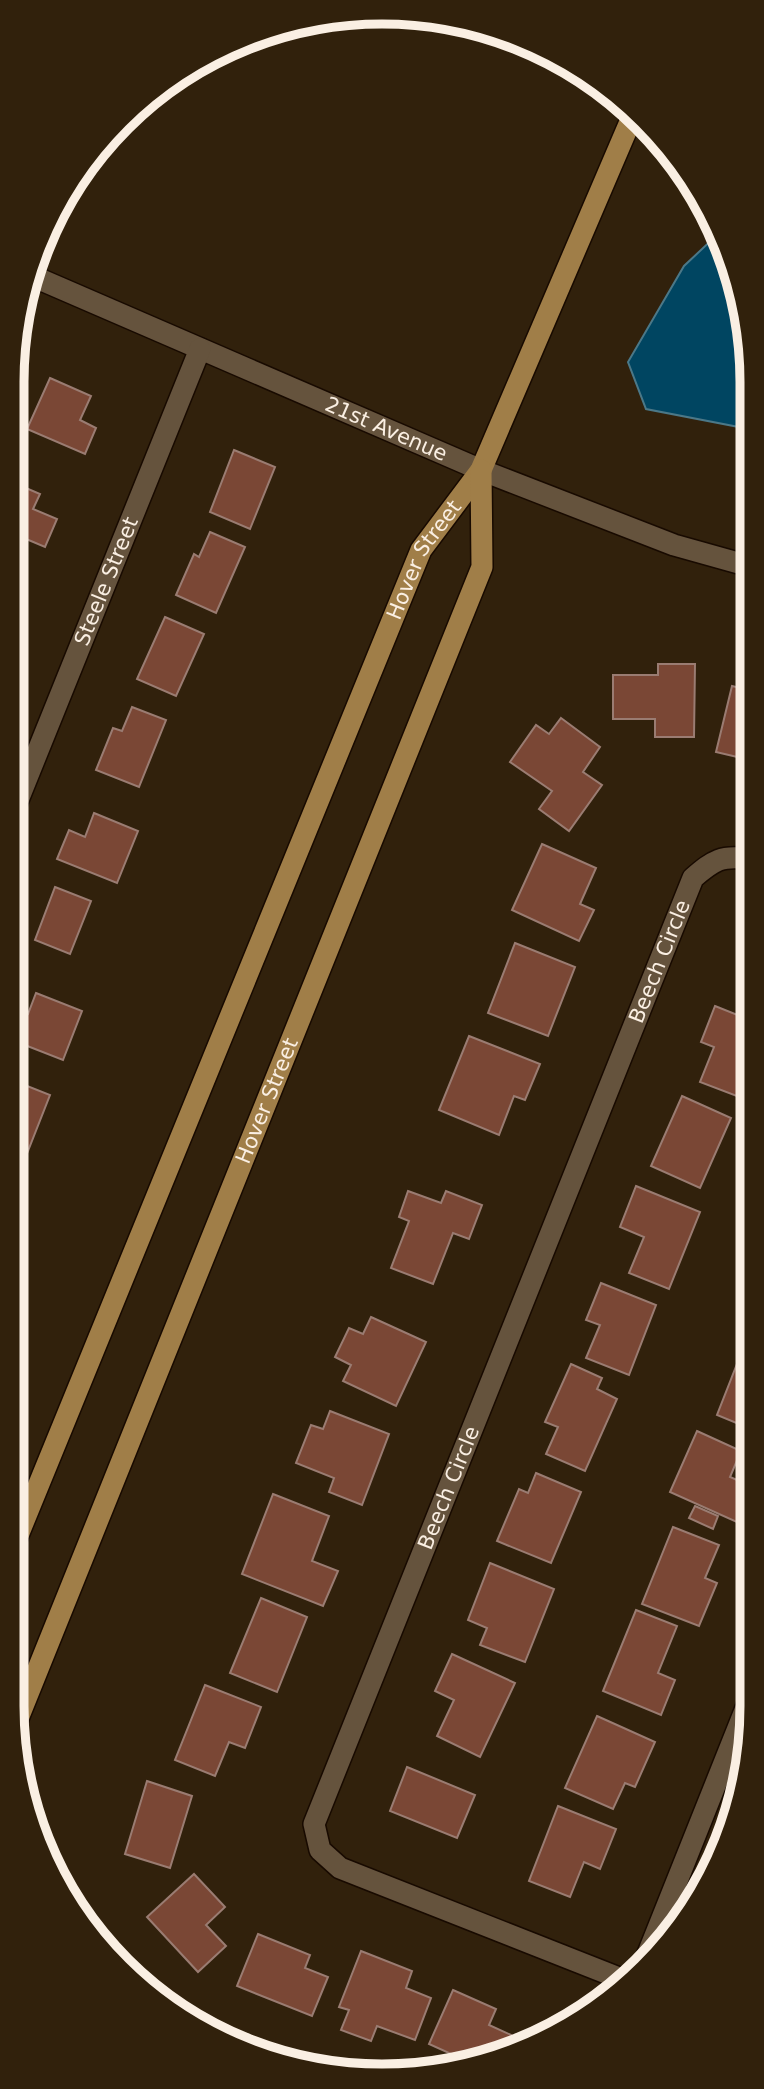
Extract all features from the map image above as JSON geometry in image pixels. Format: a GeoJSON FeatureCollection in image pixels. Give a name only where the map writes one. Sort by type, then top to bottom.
{"type":"FeatureCollection","features":[{"type":"Feature","properties":{"kind":"main road","name":"Hover Street"},"geometry":{"type":"LineString","coordinates":[[24,1521],[421,550],[481,470],[629,124]]}},
{"type":"Feature","properties":{"kind":"main road","name":"Hover Street"},"geometry":{"type":"LineString","coordinates":[[24,1704],[482,567],[481,470]]}},
{"type":"Feature","properties":{"kind":"street","name":"21st Avenue"},"geometry":{"type":"LineString","coordinates":[[40,279],[481,470],[674,545],[740,563]]}},
{"type":"Feature","properties":{"kind":"street","name":"Steele Street"},"geometry":{"type":"LineString","coordinates":[[24,785],[200,349]]}},
{"type":"Feature","properties":{"kind":"street","name":"Beech Circle"},"geometry":{"type":"LineString","coordinates":[[617,1977],[340,1868],[320,1850],[314,1824],[693,878],[713,861],[730,856],[740,858]]}},
{"type":"Feature","properties":{"kind":"street"},"geometry":{"type":"LineString","coordinates":[[653,1940],[739,1725]]}},
{"type":"Feature","properties":{"kind":"water"},"geometry":{"type":"Polygon","coordinates":[[[710,241],[721,267],[733,312],[739,359],[740,427],[646,409],[628,362],[684,266],[710,241]]]}},
{"type":"Feature","properties":{"kind":"building"},"geometry":{"type":"Polygon","coordinates":[[[50,378],[91,396],[80,420],[96,428],[85,454],[27,429],[50,378]]]}},
{"type":"Feature","properties":{"kind":"building"},"geometry":{"type":"Polygon","coordinates":[[[234,450],[275,467],[250,529],[210,512],[234,450]]]}},
{"type":"Feature","properties":{"kind":"building"},"geometry":{"type":"Polygon","coordinates":[[[24,487],[40,494],[33,509],[57,519],[45,547],[24,538],[24,487]]]}},
{"type":"Feature","properties":{"kind":"building"},"geometry":{"type":"Polygon","coordinates":[[[210,532],[245,547],[216,613],[176,595],[194,554],[199,557],[210,532]]]}},
{"type":"Feature","properties":{"kind":"building"},"geometry":{"type":"Polygon","coordinates":[[[165,617],[204,634],[176,696],[137,679],[165,617]]]}},
{"type":"Feature","properties":{"kind":"building"},"geometry":{"type":"Polygon","coordinates":[[[658,664],[695,664],[694,737],[655,737],[655,719],[613,719],[613,675],[658,675],[658,664]]]}},
{"type":"Feature","properties":{"kind":"building"},"geometry":{"type":"Polygon","coordinates":[[[732,686],[740,688],[740,758],[716,752],[732,686]]]}},
{"type":"Feature","properties":{"kind":"building"},"geometry":{"type":"Polygon","coordinates":[[[132,707],[166,720],[139,787],[96,770],[113,728],[122,731],[132,707]]]}},
{"type":"Feature","properties":{"kind":"building"},"geometry":{"type":"Polygon","coordinates":[[[561,718],[600,747],[583,772],[602,785],[569,831],[539,809],[552,791],[510,762],[536,725],[549,734],[561,718]]]}},
{"type":"Feature","properties":{"kind":"building"},"geometry":{"type":"Polygon","coordinates":[[[94,813],[138,831],[117,883],[57,859],[69,830],[85,837],[94,813]]]}},
{"type":"Feature","properties":{"kind":"building"},"geometry":{"type":"Polygon","coordinates":[[[542,844],[596,868],[580,904],[594,910],[579,941],[512,910],[542,844]]]}},
{"type":"Feature","properties":{"kind":"building"},"geometry":{"type":"Polygon","coordinates":[[[55,887],[91,901],[70,954],[35,940],[55,887]]]}},
{"type":"Feature","properties":{"kind":"building"},"geometry":{"type":"Polygon","coordinates":[[[515,943],[575,967],[548,1036],[488,1013],[515,943]]]}},
{"type":"Feature","properties":{"kind":"building"},"geometry":{"type":"Polygon","coordinates":[[[36,993],[82,1011],[63,1060],[24,1045],[24,1012],[28,1014],[36,993]]]}},
{"type":"Feature","properties":{"kind":"building"},"geometry":{"type":"Polygon","coordinates":[[[715,1006],[740,1016],[740,1097],[700,1082],[714,1047],[701,1042],[715,1006]]]}},
{"type":"Feature","properties":{"kind":"building"},"geometry":{"type":"Polygon","coordinates":[[[469,1036],[540,1064],[525,1100],[514,1096],[499,1135],[439,1110],[469,1036]]]}},
{"type":"Feature","properties":{"kind":"building"},"geometry":{"type":"Polygon","coordinates":[[[24,1085],[50,1095],[26,1156],[24,1155],[24,1085]]]}},
{"type":"Feature","properties":{"kind":"building"},"geometry":{"type":"Polygon","coordinates":[[[682,1096],[731,1118],[700,1188],[651,1166],[682,1096]]]}},
{"type":"Feature","properties":{"kind":"building"},"geometry":{"type":"Polygon","coordinates":[[[636,1186],[700,1212],[669,1289],[629,1273],[644,1237],[620,1227],[636,1186]]]}},
{"type":"Feature","properties":{"kind":"building"},"geometry":{"type":"Polygon","coordinates":[[[408,1191],[441,1203],[446,1191],[482,1205],[469,1239],[453,1233],[433,1284],[391,1268],[409,1221],[399,1217],[408,1191]]]}},
{"type":"Feature","properties":{"kind":"building"},"geometry":{"type":"Polygon","coordinates":[[[601,1283],[656,1305],[629,1375],[586,1358],[600,1325],[586,1320],[601,1283]]]}},
{"type":"Feature","properties":{"kind":"building"},"geometry":{"type":"Polygon","coordinates":[[[371,1317],[426,1342],[396,1406],[343,1381],[351,1365],[335,1357],[349,1328],[363,1334],[371,1317]]]}},
{"type":"Feature","properties":{"kind":"building"},"geometry":{"type":"Polygon","coordinates":[[[740,1356],[740,1424],[717,1415],[740,1356]]]}},
{"type":"Feature","properties":{"kind":"building"},"geometry":{"type":"Polygon","coordinates":[[[571,1364],[602,1378],[597,1389],[617,1399],[585,1471],[546,1454],[558,1427],[545,1422],[571,1364]]]}},
{"type":"Feature","properties":{"kind":"building"},"geometry":{"type":"Polygon","coordinates":[[[330,1411],[389,1434],[362,1505],[329,1492],[334,1478],[296,1463],[311,1425],[323,1429],[330,1411]]]}},
{"type":"Feature","properties":{"kind":"building"},"geometry":{"type":"Polygon","coordinates":[[[697,1431],[740,1451],[730,1477],[740,1481],[739,1523],[670,1492],[697,1431]]]}},
{"type":"Feature","properties":{"kind":"building"},"geometry":{"type":"Polygon","coordinates":[[[536,1473],[581,1492],[551,1563],[497,1541],[519,1489],[528,1493],[536,1473]]]}},
{"type":"Feature","properties":{"kind":"building"},"geometry":{"type":"Polygon","coordinates":[[[273,1494],[329,1516],[312,1561],[338,1571],[323,1606],[242,1574],[273,1494]]]}},
{"type":"Feature","properties":{"kind":"building"},"geometry":{"type":"Polygon","coordinates":[[[695,1506],[718,1516],[713,1529],[689,1518],[695,1506]]]}},
{"type":"Feature","properties":{"kind":"building"},"geometry":{"type":"Polygon","coordinates":[[[673,1527],[719,1545],[705,1578],[717,1583],[699,1626],[642,1604],[673,1527]]]}},
{"type":"Feature","properties":{"kind":"building"},"geometry":{"type":"Polygon","coordinates":[[[490,1563],[554,1589],[525,1662],[480,1645],[487,1628],[468,1620],[490,1563]]]}},
{"type":"Feature","properties":{"kind":"building"},"geometry":{"type":"Polygon","coordinates":[[[261,1598],[307,1617],[277,1692],[230,1673],[261,1598]]]}},
{"type":"Feature","properties":{"kind":"building"},"geometry":{"type":"Polygon","coordinates":[[[636,1610],[677,1626],[658,1673],[675,1680],[661,1715],[603,1691],[636,1610]]]}},
{"type":"Feature","properties":{"kind":"building"},"geometry":{"type":"Polygon","coordinates":[[[452,1654],[515,1683],[480,1757],[437,1736],[454,1700],[435,1691],[452,1654]]]}},
{"type":"Feature","properties":{"kind":"building"},"geometry":{"type":"Polygon","coordinates":[[[205,1685],[261,1707],[245,1748],[229,1742],[215,1776],[175,1760],[205,1685]]]}},
{"type":"Feature","properties":{"kind":"building"},"geometry":{"type":"Polygon","coordinates":[[[597,1716],[655,1742],[635,1787],[625,1783],[613,1809],[565,1788],[597,1716]]]}},
{"type":"Feature","properties":{"kind":"building"},"geometry":{"type":"Polygon","coordinates":[[[407,1767],[475,1795],[457,1838],[390,1811],[407,1767]]]}},
{"type":"Feature","properties":{"kind":"building"},"geometry":{"type":"Polygon","coordinates":[[[147,1781],[192,1796],[170,1868],[125,1854],[147,1781]]]}},
{"type":"Feature","properties":{"kind":"building"},"geometry":{"type":"Polygon","coordinates":[[[558,1806],[616,1829],[600,1869],[584,1862],[570,1897],[529,1881],[558,1806]]]}},
{"type":"Feature","properties":{"kind":"building"},"geometry":{"type":"Polygon","coordinates":[[[194,1874],[225,1907],[206,1925],[226,1946],[198,1972],[147,1917],[194,1874]]]}},
{"type":"Feature","properties":{"kind":"building"},"geometry":{"type":"Polygon","coordinates":[[[258,1934],[310,1955],[305,1968],[328,1977],[312,2016],[237,1986],[258,1934]]]}},
{"type":"Feature","properties":{"kind":"building"},"geometry":{"type":"Polygon","coordinates":[[[361,1951],[412,1971],[406,1988],[431,1998],[415,2040],[377,2026],[371,2041],[341,2030],[349,2010],[339,2007],[361,1951]]]}},
{"type":"Feature","properties":{"kind":"building"},"geometry":{"type":"Polygon","coordinates":[[[453,1990],[496,2009],[489,2025],[517,2038],[457,2057],[429,2044],[453,1990]]]}}]}
